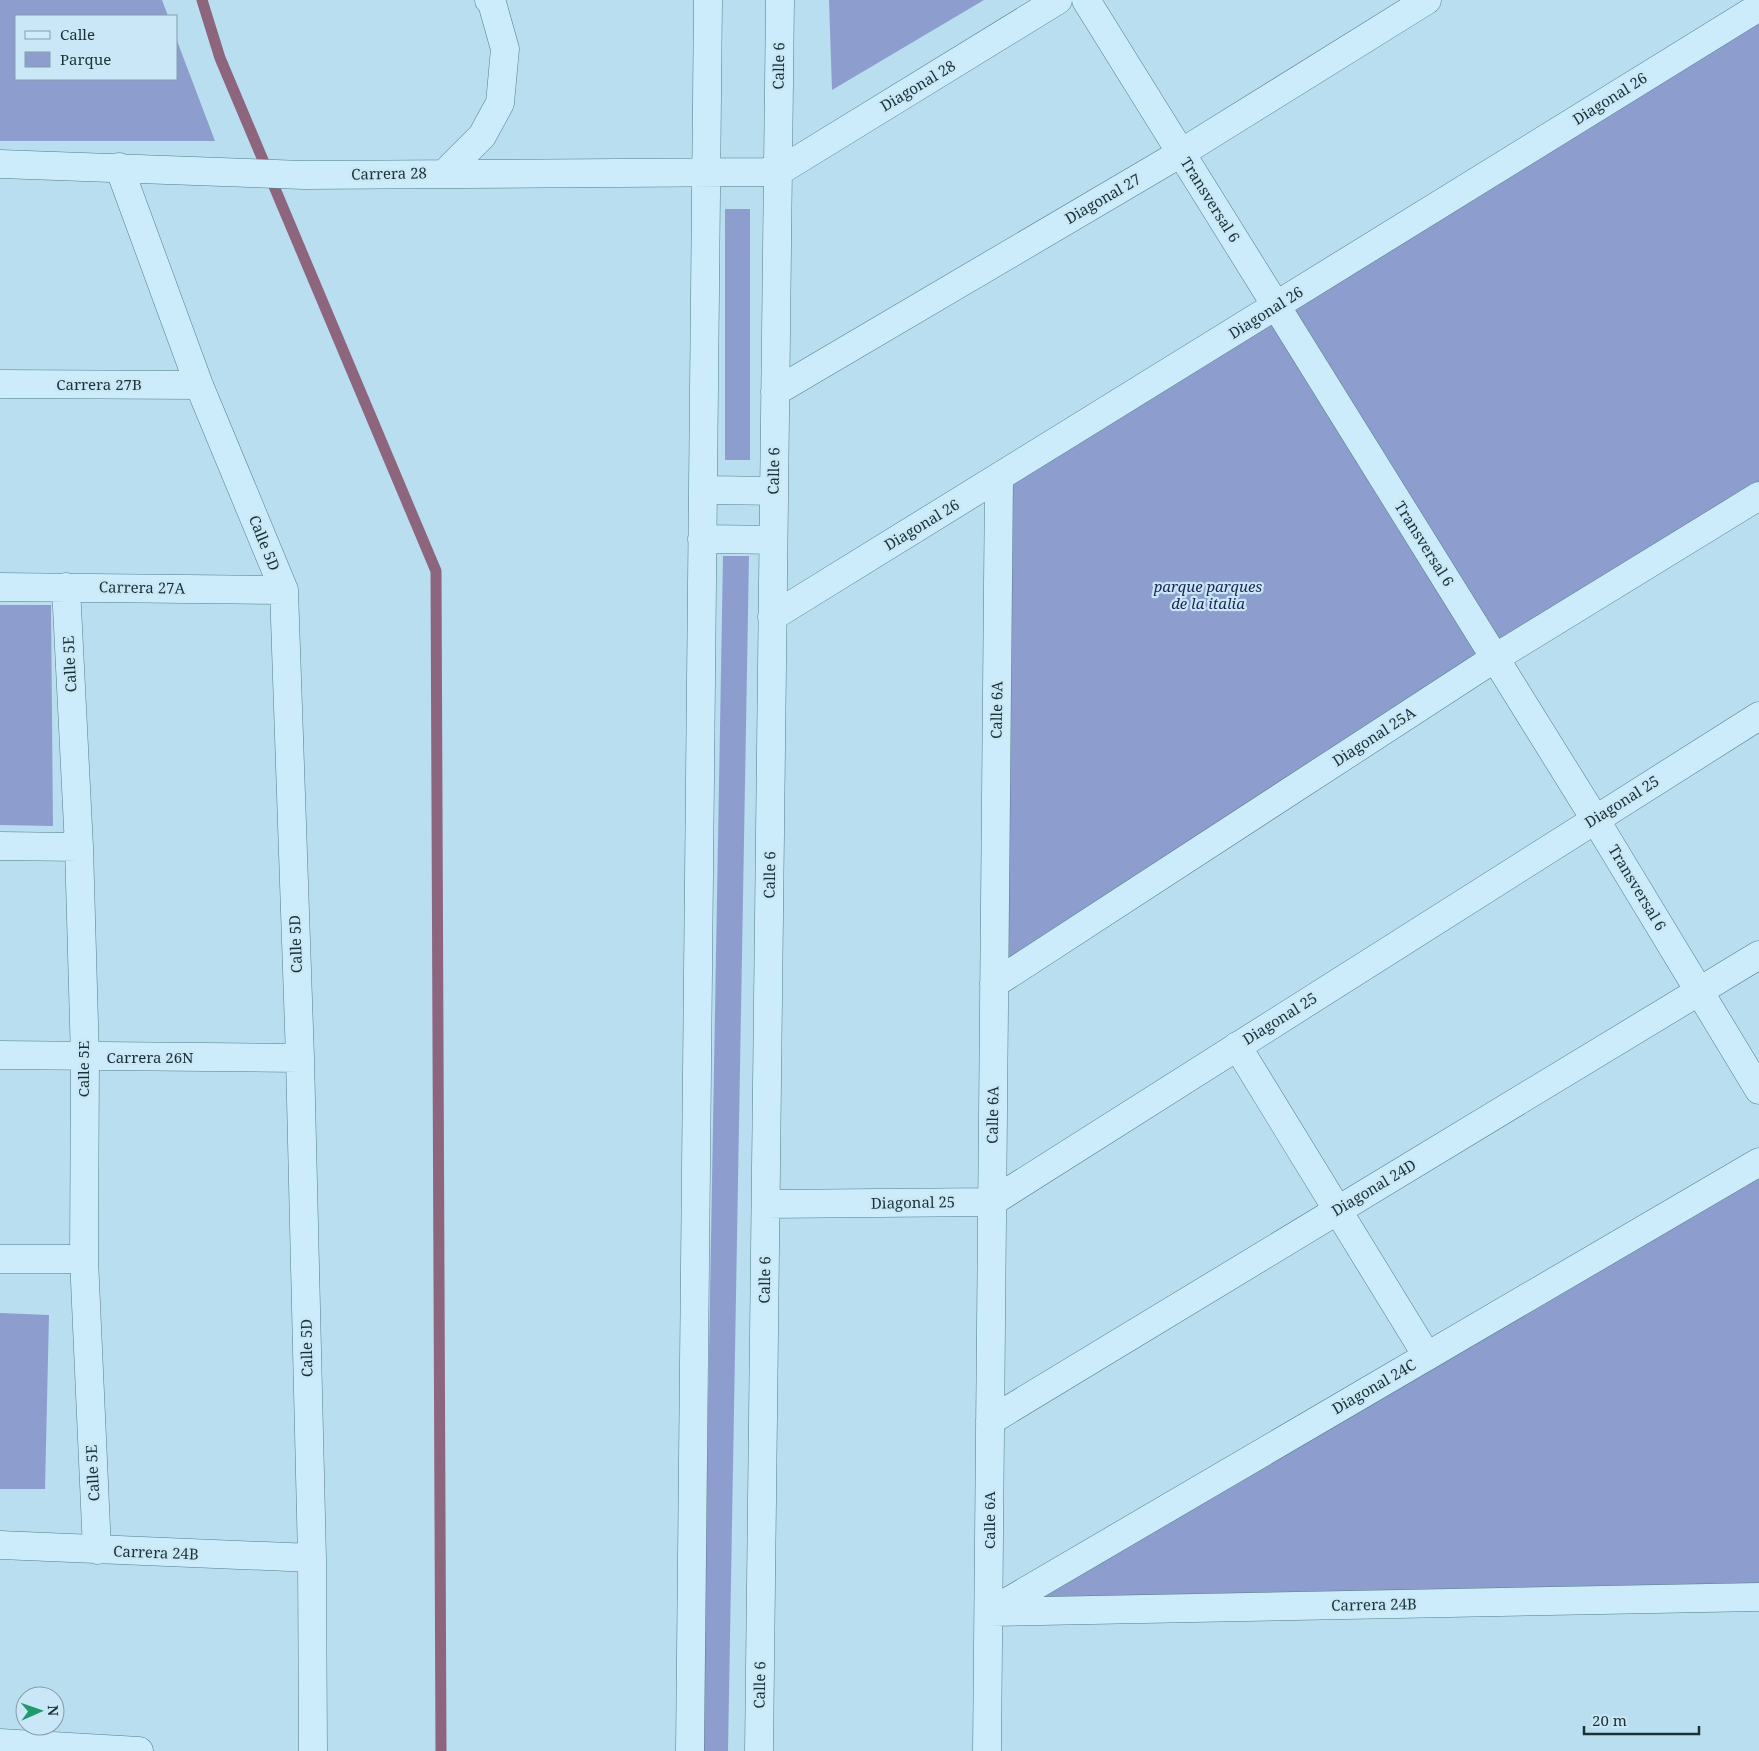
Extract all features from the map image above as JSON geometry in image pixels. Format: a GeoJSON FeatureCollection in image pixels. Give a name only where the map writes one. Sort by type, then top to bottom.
{"type":"FeatureCollection","features":[{"type":"Feature","properties":{"kind":"street"},"geometry":{"type":"LineString","coordinates":[[445,173],[482,136],[500,103],[506,50],[492,3],[489,0]]}},
{"type":"Feature","properties":{"kind":"street"},"geometry":{"type":"LineString","coordinates":[[690,1751],[708,0]]}},
{"type":"Feature","properties":{"kind":"street","name":"Calle 6"},"geometry":{"type":"LineString","coordinates":[[759,1751],[780,0]]}},
{"type":"Feature","properties":{"kind":"street","name":"Diagonal 28"},"geometry":{"type":"LineString","coordinates":[[778,172],[1058,0]]}},
{"type":"Feature","properties":{"kind":"street","name":"Transversal 6"},"geometry":{"type":"LineString","coordinates":[[1086,0],[1595,819],[1759,1090]]}},
{"type":"Feature","properties":{"kind":"street","name":"Diagonal 27"},"geometry":{"type":"LineString","coordinates":[[775,392],[1181,153],[1427,0]]}},
{"type":"Feature","properties":{"kind":"street","name":"Diagonal 26"},"geometry":{"type":"LineString","coordinates":[[772,616],[999,478],[1759,7]]}},
{"type":"Feature","properties":{"kind":"street","name":"Carrera 28"},"geometry":{"type":"LineString","coordinates":[[0,164],[304,175],[778,172]]}},
{"type":"Feature","properties":{"kind":"street","name":"Calle 5D"},"geometry":{"type":"LineString","coordinates":[[119,167],[199,385],[284,590],[300,1058],[312,1558],[312,1751]]}},
{"type":"Feature","properties":{"kind":"street","name":"Carrera 27B"},"geometry":{"type":"LineString","coordinates":[[0,384],[199,385]]}},
{"type":"Feature","properties":{"kind":"street","name":"Calle 6A"},"geometry":{"type":"LineString","coordinates":[[987,1751],[990,1612],[990,1421],[999,478]]}},
{"type":"Feature","properties":{"kind":"street"},"geometry":{"type":"LineString","coordinates":[[703,490],[774,491]]}},
{"type":"Feature","properties":{"kind":"street","name":"Diagonal 25A"},"geometry":{"type":"LineString","coordinates":[[994,984],[1495,658],[1759,496]]}},
{"type":"Feature","properties":{"kind":"street"},"geometry":{"type":"LineString","coordinates":[[702,539],[773,540]]}},
{"type":"Feature","properties":{"kind":"street","name":"Carrera 27A"},"geometry":{"type":"LineString","coordinates":[[0,587],[284,590]]}},
{"type":"Feature","properties":{"kind":"street","name":"Calle 5E"},"geometry":{"type":"LineString","coordinates":[[66,587],[79,847],[85,1058],[84,1259],[97,1550]]}},
{"type":"Feature","properties":{"kind":"street","name":"Diagonal 25"},"geometry":{"type":"LineString","coordinates":[[766,1204],[992,1202],[1759,716]]}},
{"type":"Feature","properties":{"kind":"street"},"geometry":{"type":"LineString","coordinates":[[0,846],[79,847]]}},
{"type":"Feature","properties":{"kind":"street","name":"Diagonal 24D"},"geometry":{"type":"LineString","coordinates":[[990,1421],[1759,955]]}},
{"type":"Feature","properties":{"kind":"street"},"geometry":{"type":"LineString","coordinates":[[1237,1046],[1427,1356]]}},
{"type":"Feature","properties":{"kind":"street","name":"Carrera 26N"},"geometry":{"type":"LineString","coordinates":[[0,1055],[85,1058],[300,1058]]}},
{"type":"Feature","properties":{"kind":"street","name":"Diagonal 24C"},"geometry":{"type":"LineString","coordinates":[[990,1612],[1759,1162]]}},
{"type":"Feature","properties":{"kind":"street"},"geometry":{"type":"LineString","coordinates":[[0,1258],[84,1259]]}},
{"type":"Feature","properties":{"kind":"street","name":"Carrera 24B"},"geometry":{"type":"LineString","coordinates":[[0,1546],[312,1558]]}},
{"type":"Feature","properties":{"kind":"street","name":"Carrera 24B"},"geometry":{"type":"LineString","coordinates":[[990,1612],[1759,1598]]}},
{"type":"Feature","properties":{"kind":"street"},"geometry":{"type":"LineString","coordinates":[[0,1743],[139,1751]]}},
{"type":"Feature","properties":{"kind":"green space"},"geometry":{"type":"Polygon","coordinates":[[[0,0],[162,0],[168,15],[15,15],[15,80],[178,80],[178,43],[215,141],[0,141],[0,0]]]}},
{"type":"Feature","properties":{"kind":"green space"},"geometry":{"type":"Polygon","coordinates":[[[829,0],[984,0],[832,90],[829,0]]]}},
{"type":"Feature","properties":{"kind":"green space","name":"parque parques de la italia"},"geometry":{"type":"Polygon","coordinates":[[[1759,7],[1759,496],[994,984],[999,478],[1759,7]]]}},
{"type":"Feature","properties":{"kind":"green space"},"geometry":{"type":"Polygon","coordinates":[[[725,209],[750,209],[750,460],[725,460],[725,209]]]}},
{"type":"Feature","properties":{"kind":"green space"},"geometry":{"type":"Polygon","coordinates":[[[723,556],[749,556],[728,1751],[702,1751],[723,556]]]}},
{"type":"Feature","properties":{"kind":"green space"},"geometry":{"type":"Polygon","coordinates":[[[0,605],[51,605],[53,826],[0,825],[0,605]]]}},
{"type":"Feature","properties":{"kind":"green space"},"geometry":{"type":"Polygon","coordinates":[[[1759,1162],[1759,1597],[990,1612],[1759,1162]]]}},
{"type":"Feature","properties":{"kind":"green space"},"geometry":{"type":"Polygon","coordinates":[[[0,1313],[49,1315],[45,1489],[0,1489],[0,1313]]]}},
{"type":"Feature","properties":{"kind":"waterway"},"geometry":{"type":"LineString","coordinates":[[202,0],[220,58],[436,571],[441,1751]]}}]}
